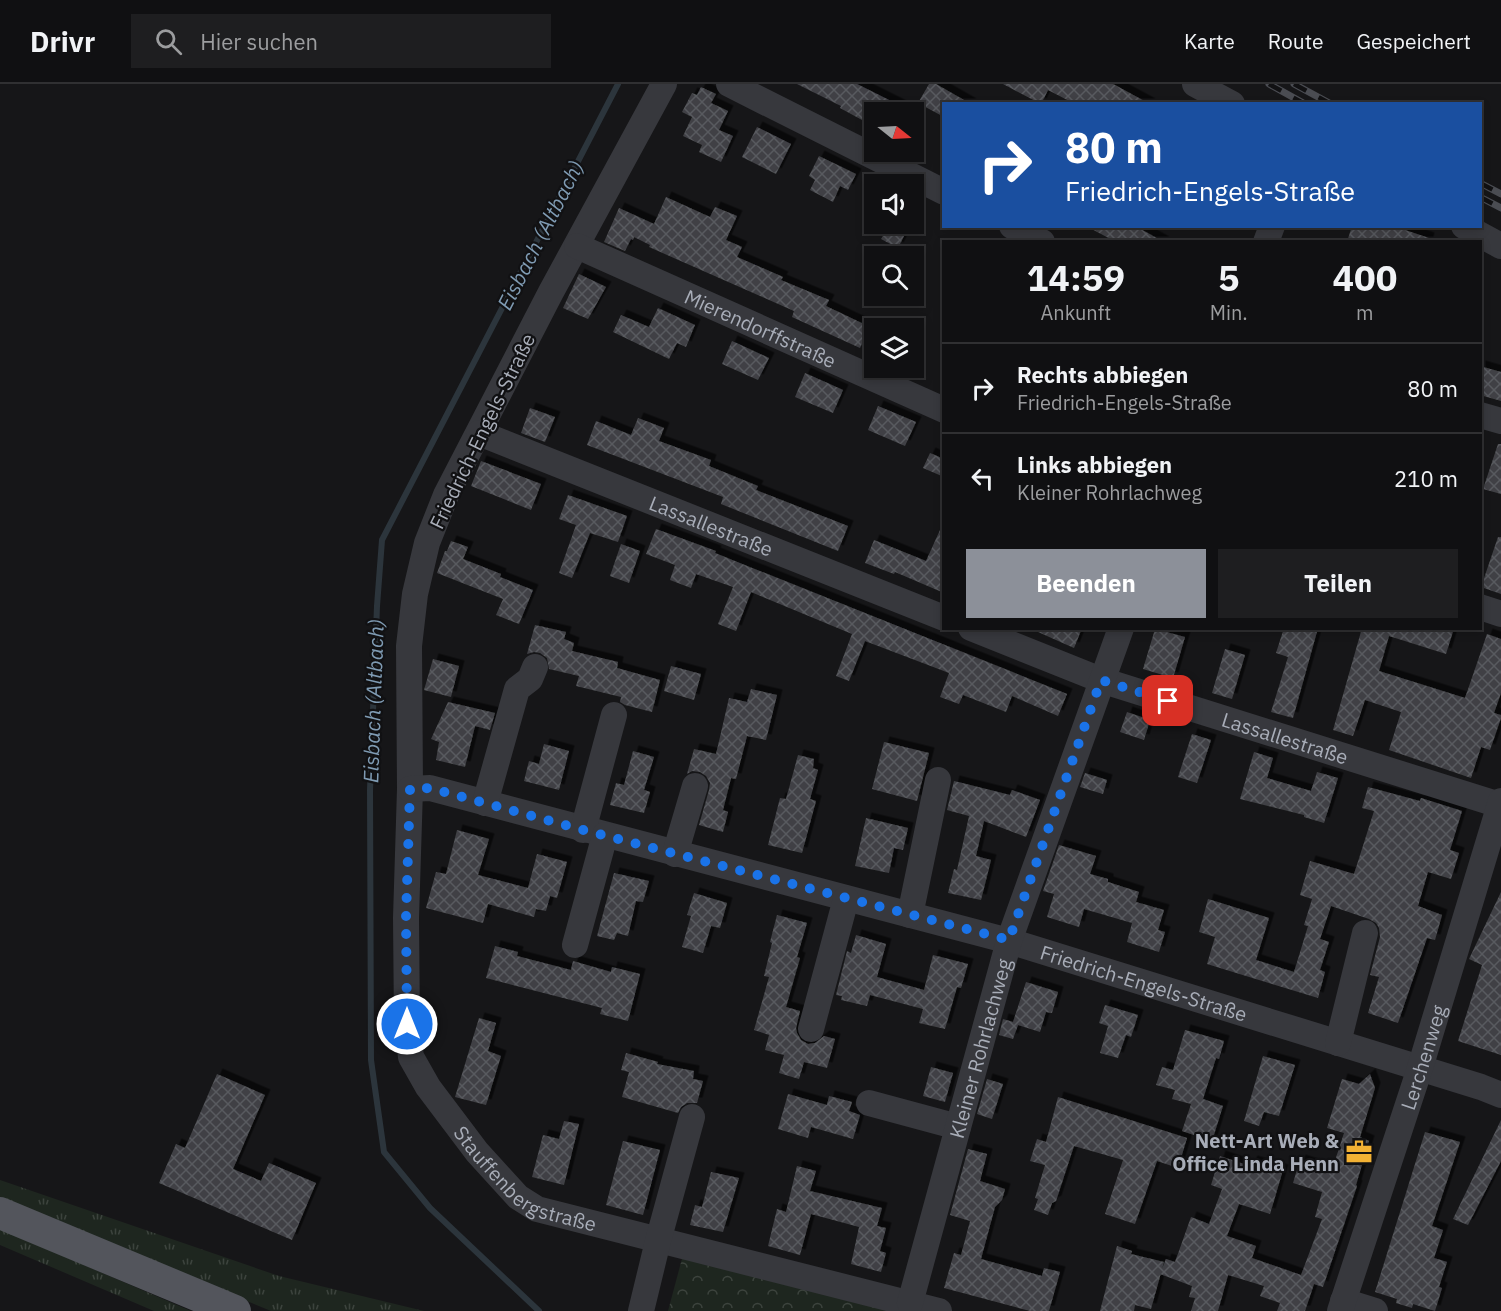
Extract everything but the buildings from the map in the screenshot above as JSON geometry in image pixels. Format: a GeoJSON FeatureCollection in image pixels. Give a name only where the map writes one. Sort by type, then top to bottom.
{"type":"FeatureCollection","features":[{"type":"Feature","properties":{"kind":"main road"},"geometry":{"type":"LineString","coordinates":[[0,1213],[235,1311]]}},
{"type":"Feature","properties":{"kind":"street","name":"Friedrich-Engels-Straße"},"geometry":{"type":"LineString","coordinates":[[664,84],[446,495],[428,543],[415,594],[409,646],[410,789],[430,788],[594,833],[1009,940],[1501,1095]]}},
{"type":"Feature","properties":{"kind":"street"},"geometry":{"type":"LineString","coordinates":[[729,84],[942,191]]}},
{"type":"Feature","properties":{"kind":"street"},"geometry":{"type":"LineString","coordinates":[[1195,84],[1228,102]]}},
{"type":"Feature","properties":{"kind":"street"},"geometry":{"type":"LineString","coordinates":[[1016,228],[1038,240]]}},
{"type":"Feature","properties":{"kind":"street"},"geometry":{"type":"LineString","coordinates":[[1468,228],[1501,246]]}},
{"type":"Feature","properties":{"kind":"street","name":"Mierendorffstraße"},"geometry":{"type":"LineString","coordinates":[[577,246],[942,409]]}},
{"type":"Feature","properties":{"kind":"street"},"geometry":{"type":"LineString","coordinates":[[1482,416],[1501,422]]}},
{"type":"Feature","properties":{"kind":"street","name":"Lassallestraße"},"geometry":{"type":"LineString","coordinates":[[479,433],[942,617]]}},
{"type":"Feature","properties":{"kind":"street"},"geometry":{"type":"LineString","coordinates":[[1482,608],[1501,614]]}},
{"type":"Feature","properties":{"kind":"street","name":"Lassallestraße"},"geometry":{"type":"LineString","coordinates":[[976,630],[1101,680],[1500,807]]}},
{"type":"Feature","properties":{"kind":"street","name":"Kleiner Rohrlachweg"},"geometry":{"type":"LineString","coordinates":[[910,1303],[1009,940],[1120,630]]}},
{"type":"Feature","properties":{"kind":"street"},"geometry":{"type":"LineString","coordinates":[[485,803],[517,689],[530,679],[535,667]]}},
{"type":"Feature","properties":{"kind":"street"},"geometry":{"type":"LineString","coordinates":[[575,945],[614,715]]}},
{"type":"Feature","properties":{"kind":"street"},"geometry":{"type":"LineString","coordinates":[[910,915],[938,780]]}},
{"type":"Feature","properties":{"kind":"street"},"geometry":{"type":"LineString","coordinates":[[675,854],[694,786]]}},
{"type":"Feature","properties":{"kind":"street","name":"Stauffenbergstraße"},"geometry":{"type":"LineString","coordinates":[[410,789],[406,918],[407,1024],[411,1057],[428,1087],[477,1152],[518,1197],[537,1209],[939,1311]]}},
{"type":"Feature","properties":{"kind":"street","name":"Lerchenweg"},"geometry":{"type":"LineString","coordinates":[[1342,1306],[1420,1068],[1500,807]]}},
{"type":"Feature","properties":{"kind":"street"},"geometry":{"type":"LineString","coordinates":[[811,1029],[846,899]]}},
{"type":"Feature","properties":{"kind":"street"},"geometry":{"type":"LineString","coordinates":[[1338,1043],[1365,933]]}},
{"type":"Feature","properties":{"kind":"street"},"geometry":{"type":"LineString","coordinates":[[869,1103],[958,1127]]}},
{"type":"Feature","properties":{"kind":"street"},"geometry":{"type":"LineString","coordinates":[[641,1311],[692,1117]]}},
{"type":"Feature","properties":{"kind":"street"},"geometry":{"type":"LineString","coordinates":[[1342,1306],[1375,1311]]}},
{"type":"Feature","properties":{"kind":"green space"},"geometry":{"type":"Polygon","coordinates":[[[0,1180],[279,1276],[424,1311],[271,1311],[0,1199],[0,1180]]]}},
{"type":"Feature","properties":{"kind":"green space"},"geometry":{"type":"Polygon","coordinates":[[[0,1229],[191,1311],[154,1311],[0,1245],[0,1229]]]}},
{"type":"Feature","properties":{"kind":"green space"},"geometry":{"type":"Polygon","coordinates":[[[683,1255],[903,1311],[668,1311],[683,1255]]]}},
{"type":"Feature","properties":{"kind":"waterway","name":"Eisbach (Altbach)"},"geometry":{"type":"LineString","coordinates":[[539,1311],[430,1208],[384,1152],[371,1060],[370,790],[377,606],[382,540],[618,84]]}},
{"type":"Feature","properties":{"kind":"railway"},"geometry":{"type":"LineString","coordinates":[[1269,84],[1301,102]]}},
{"type":"Feature","properties":{"kind":"railway"},"geometry":{"type":"LineString","coordinates":[[1294,84],[1327,102]]}},
{"type":"Feature","properties":{"kind":"railway"},"geometry":{"type":"LineString","coordinates":[[1482,184],[1501,194]]}},
{"type":"Feature","properties":{"kind":"railway"},"geometry":{"type":"LineString","coordinates":[[1482,198],[1501,208]]}},
{"type":"Feature","properties":{"kind":"place","name":"Nett-Art Web & Office Linda Henn"},"geometry":{"type":"Point","coordinates":[1359,1152]}},
{"type":"Feature","properties":{"kind":"route"},"geometry":{"type":"LineString","coordinates":[[407,1024],[406,918],[410,789],[430,788],[1009,940],[1101,680],[1168,701]]}}]}
